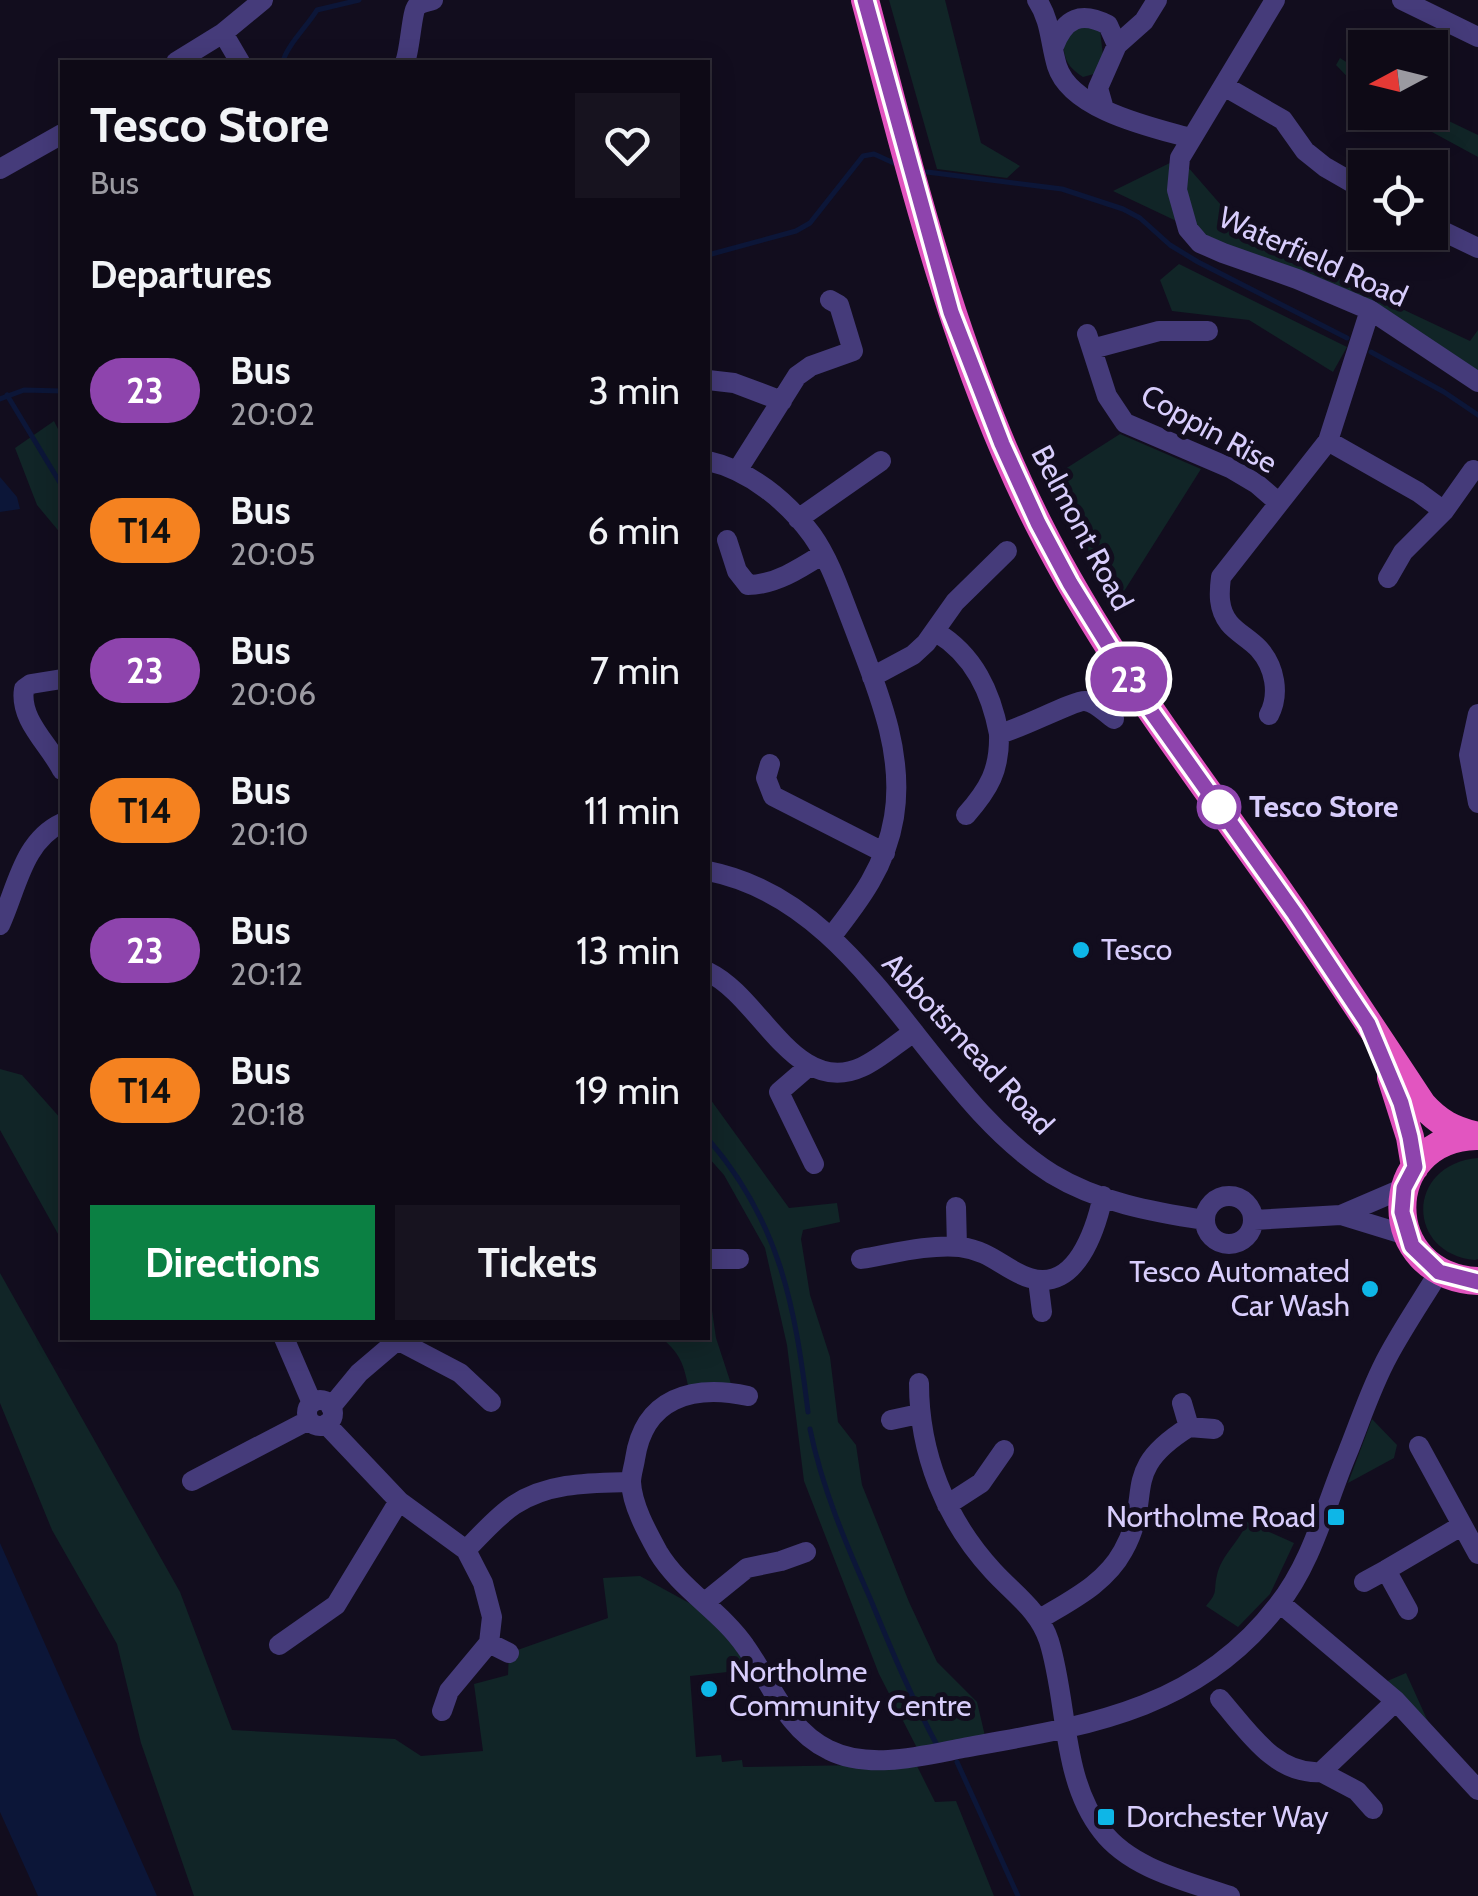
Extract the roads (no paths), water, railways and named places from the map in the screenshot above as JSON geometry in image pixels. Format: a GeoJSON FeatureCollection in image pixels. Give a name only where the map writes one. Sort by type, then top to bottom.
{"type":"FeatureCollection","features":[{"type":"Feature","properties":{"kind":"highway","name":"Belmont Road"},"geometry":{"type":"LineString","coordinates":[[866,0],[951,312],[1002,444],[1038,523],[1151,712],[1278,890],[1422,1104],[1452,1130],[1478,1136]]}},
{"type":"Feature","properties":{"kind":"highway","name":"Belmont Road"},"geometry":{"type":"LineString","coordinates":[[1368,1024],[1401,1103],[1410,1178],[1402,1212],[1406,1235]]}},
{"type":"Feature","properties":{"kind":"highway"},"geometry":{"type":"LineString","coordinates":[[1410,1178],[1436,1146],[1478,1136]]}},
{"type":"Feature","properties":{"kind":"highway"},"geometry":{"type":"LineString","coordinates":[[1406,1235],[1420,1256],[1439,1272],[1477,1281]]}},
{"type":"Feature","properties":{"kind":"street"},"geometry":{"type":"LineString","coordinates":[[179,60],[223,33],[263,0]]}},
{"type":"Feature","properties":{"kind":"street"},"geometry":{"type":"LineString","coordinates":[[406,60],[411,48],[412,11],[434,0]]}},
{"type":"Feature","properties":{"kind":"street"},"geometry":{"type":"LineString","coordinates":[[1037,0],[1049,24],[1057,66],[1068,87],[1104,108],[1190,138]]}},
{"type":"Feature","properties":{"kind":"street"},"geometry":{"type":"LineString","coordinates":[[1104,108],[1098,88],[1117,46],[1144,22],[1157,0]]}},
{"type":"Feature","properties":{"kind":"street","name":"Waterfield Road"},"geometry":{"type":"LineString","coordinates":[[1275,0],[1180,158],[1177,190],[1180,212],[1188,229],[1200,243],[1370,310],[1478,382]]}},
{"type":"Feature","properties":{"kind":"street"},"geometry":{"type":"LineString","coordinates":[[1402,0],[1478,38]]}},
{"type":"Feature","properties":{"kind":"street"},"geometry":{"type":"LineString","coordinates":[[1054,46],[1061,28],[1083,18],[1108,25],[1117,46]]}},
{"type":"Feature","properties":{"kind":"street"},"geometry":{"type":"LineString","coordinates":[[223,33],[239,60]]}},
{"type":"Feature","properties":{"kind":"street"},"geometry":{"type":"LineString","coordinates":[[1224,86],[1283,120],[1305,150],[1348,180]]}},
{"type":"Feature","properties":{"kind":"street"},"geometry":{"type":"LineString","coordinates":[[0,169],[60,135]]}},
{"type":"Feature","properties":{"kind":"street"},"geometry":{"type":"LineString","coordinates":[[1448,234],[1478,248]]}},
{"type":"Feature","properties":{"kind":"street"},"geometry":{"type":"LineString","coordinates":[[738,471],[797,376],[811,366],[853,352],[838,306],[830,300]]}},
{"type":"Feature","properties":{"kind":"street"},"geometry":{"type":"LineString","coordinates":[[1269,715],[1276,699],[1268,662],[1259,648],[1230,624],[1222,610],[1220,577],[1328,441],[1370,310]]}},
{"type":"Feature","properties":{"kind":"street","name":"Coppin Rise"},"geometry":{"type":"LineString","coordinates":[[1208,331],[1159,332],[1090,342],[1107,396],[1125,423],[1230,468],[1257,484],[1279,504]]}},
{"type":"Feature","properties":{"kind":"street"},"geometry":{"type":"LineString","coordinates":[[710,380],[734,383],[782,401]]}},
{"type":"Feature","properties":{"kind":"street"},"geometry":{"type":"LineString","coordinates":[[1328,441],[1444,511]]}},
{"type":"Feature","properties":{"kind":"street"},"geometry":{"type":"LineString","coordinates":[[798,518],[881,461]]}},
{"type":"Feature","properties":{"kind":"street"},"geometry":{"type":"LineString","coordinates":[[710,462],[738,471],[770,492],[798,518],[824,554],[887,720],[897,786],[885,853],[868,889],[830,938]]}},
{"type":"Feature","properties":{"kind":"street"},"geometry":{"type":"LineString","coordinates":[[1388,578],[1403,552],[1444,511],[1473,470]]}},
{"type":"Feature","properties":{"kind":"street"},"geometry":{"type":"LineString","coordinates":[[727,540],[737,571],[748,585],[762,585],[803,568],[824,554]]}},
{"type":"Feature","properties":{"kind":"street"},"geometry":{"type":"LineString","coordinates":[[872,677],[913,655],[936,632],[955,602],[1008,551]]}},
{"type":"Feature","properties":{"kind":"street"},"geometry":{"type":"LineString","coordinates":[[936,632],[955,644],[971,662],[994,709],[999,734],[995,777],[966,815]]}},
{"type":"Feature","properties":{"kind":"street"},"geometry":{"type":"LineString","coordinates":[[60,678],[31,684],[24,689],[22,702],[60,767]]}},
{"type":"Feature","properties":{"kind":"street"},"geometry":{"type":"LineString","coordinates":[[999,734],[1019,730],[1075,702],[1094,704],[1114,719]]}},
{"type":"Feature","properties":{"kind":"street"},"geometry":{"type":"LineString","coordinates":[[1478,714],[1469,755],[1478,803]]}},
{"type":"Feature","properties":{"kind":"street"},"geometry":{"type":"LineString","coordinates":[[768,771],[767,788],[773,796],[885,853]]}},
{"type":"Feature","properties":{"kind":"street"},"geometry":{"type":"LineString","coordinates":[[0,925],[8,887],[30,848],[42,834],[60,824]]}},
{"type":"Feature","properties":{"kind":"street","name":"Abbotsmead Road"},"geometry":{"type":"LineString","coordinates":[[710,870],[731,875],[774,895],[830,938],[999,1130],[1030,1157],[1064,1180],[1103,1196],[1154,1212],[1204,1220]]}},
{"type":"Feature","properties":{"kind":"street"},"geometry":{"type":"LineString","coordinates":[[710,973],[742,995],[784,1046],[808,1067],[830,1072],[863,1067],[914,1032]]}},
{"type":"Feature","properties":{"kind":"street"},"geometry":{"type":"LineString","coordinates":[[808,1067],[778,1092],[814,1164]]}},
{"type":"Feature","properties":{"kind":"street"},"geometry":{"type":"LineString","coordinates":[[1341,1216],[1410,1178]]}},
{"type":"Feature","properties":{"kind":"street"},"geometry":{"type":"LineString","coordinates":[[1230,1195],[1249,1206],[1254,1220],[1249,1234],[1230,1244],[1215,1240],[1204,1220],[1215,1200],[1230,1195]]}},
{"type":"Feature","properties":{"kind":"street"},"geometry":{"type":"LineString","coordinates":[[861,1259],[957,1247],[991,1255],[1026,1277],[1038,1280],[1056,1276],[1083,1254],[1097,1224],[1103,1196]]}},
{"type":"Feature","properties":{"kind":"street"},"geometry":{"type":"LineString","coordinates":[[956,1207],[957,1247]]}},
{"type":"Feature","properties":{"kind":"street"},"geometry":{"type":"LineString","coordinates":[[1254,1220],[1341,1216],[1406,1235]]}},
{"type":"Feature","properties":{"kind":"street"},"geometry":{"type":"LineString","coordinates":[[710,1258],[739,1259]]}},
{"type":"Feature","properties":{"kind":"street"},"geometry":{"type":"LineString","coordinates":[[748,1396],[690,1395],[657,1407],[638,1437],[631,1482],[646,1530],[668,1569],[744,1643],[791,1721],[828,1750],[850,1757],[891,1758],[1067,1730],[1150,1705],[1194,1680],[1249,1638],[1280,1603],[1312,1544],[1387,1358],[1439,1272]]}},
{"type":"Feature","properties":{"kind":"street"},"geometry":{"type":"LineString","coordinates":[[1038,1280],[1042,1312]]}},
{"type":"Feature","properties":{"kind":"street"},"geometry":{"type":"LineString","coordinates":[[285,1340],[296,1372],[319,1413],[399,1501],[466,1550],[483,1583],[492,1617],[489,1643],[449,1691],[442,1711]]}},
{"type":"Feature","properties":{"kind":"street"},"geometry":{"type":"LineString","coordinates":[[192,1481],[319,1413],[398,1340]]}},
{"type":"Feature","properties":{"kind":"street"},"geometry":{"type":"LineString","coordinates":[[401,1340],[460,1373],[491,1402]]}},
{"type":"Feature","properties":{"kind":"street"},"geometry":{"type":"LineString","coordinates":[[919,1383],[919,1414],[947,1505],[978,1554],[1040,1619],[1086,1804],[1111,1842],[1156,1869],[1230,1896]]}},
{"type":"Feature","properties":{"kind":"street"},"geometry":{"type":"LineString","coordinates":[[1182,1404],[1189,1427]]}},
{"type":"Feature","properties":{"kind":"street"},"geometry":{"type":"LineString","coordinates":[[892,1420],[919,1414]]}},
{"type":"Feature","properties":{"kind":"street"},"geometry":{"type":"LineString","coordinates":[[1040,1619],[1096,1585],[1113,1566],[1130,1536],[1146,1465],[1166,1441],[1189,1427],[1214,1430]]}},
{"type":"Feature","properties":{"kind":"street"},"geometry":{"type":"LineString","coordinates":[[1419,1446],[1478,1554]]}},
{"type":"Feature","properties":{"kind":"street"},"geometry":{"type":"LineString","coordinates":[[947,1505],[981,1483],[1004,1450]]}},
{"type":"Feature","properties":{"kind":"street"},"geometry":{"type":"LineString","coordinates":[[466,1550],[512,1506],[546,1489],[581,1483],[631,1482]]}},
{"type":"Feature","properties":{"kind":"street"},"geometry":{"type":"LineString","coordinates":[[280,1645],[336,1606],[399,1501]]}},
{"type":"Feature","properties":{"kind":"street"},"geometry":{"type":"LineString","coordinates":[[1364,1582],[1461,1526]]}},
{"type":"Feature","properties":{"kind":"street"},"geometry":{"type":"LineString","coordinates":[[704,1602],[747,1568],[781,1562],[806,1552]]}},
{"type":"Feature","properties":{"kind":"street"},"geometry":{"type":"LineString","coordinates":[[1386,1570],[1408,1610]]}},
{"type":"Feature","properties":{"kind":"street"},"geometry":{"type":"LineString","coordinates":[[1280,1603],[1396,1700],[1474,1775]]}},
{"type":"Feature","properties":{"kind":"street"},"geometry":{"type":"LineString","coordinates":[[489,1643],[509,1652]]}},
{"type":"Feature","properties":{"kind":"street"},"geometry":{"type":"LineString","coordinates":[[1220,1699],[1278,1760],[1306,1773],[1321,1772],[1356,1791],[1373,1809]]}},
{"type":"Feature","properties":{"kind":"street"},"geometry":{"type":"LineString","coordinates":[[1321,1772],[1396,1700]]}},
{"type":"Feature","properties":{"kind":"water"},"geometry":{"type":"Polygon","coordinates":[[[0,477],[17,497],[20,509],[0,512],[0,477]]]}},
{"type":"Feature","properties":{"kind":"water"},"geometry":{"type":"Polygon","coordinates":[[[0,1543],[157,1896],[38,1896],[0,1812],[0,1543]]]}},
{"type":"Feature","properties":{"kind":"waterway"},"geometry":{"type":"LineString","coordinates":[[284,60],[317,10],[359,0]]}},
{"type":"Feature","properties":{"kind":"waterway"},"geometry":{"type":"LineString","coordinates":[[710,254],[796,231],[810,223],[863,156],[874,154],[896,164]]}},
{"type":"Feature","properties":{"kind":"waterway"},"geometry":{"type":"LineString","coordinates":[[927,172],[1062,189],[1123,209],[1198,262],[1347,338]]}},
{"type":"Feature","properties":{"kind":"waterway"},"geometry":{"type":"LineString","coordinates":[[1371,352],[1478,415]]}},
{"type":"Feature","properties":{"kind":"waterway"},"geometry":{"type":"LineString","coordinates":[[0,399],[24,390],[60,391]]}},
{"type":"Feature","properties":{"kind":"waterway"},"geometry":{"type":"LineString","coordinates":[[7,395],[60,483]]}},
{"type":"Feature","properties":{"kind":"waterway"},"geometry":{"type":"LineString","coordinates":[[710,1142],[752,1202],[780,1267],[797,1336],[808,1412]]}},
{"type":"Feature","properties":{"kind":"waterway"},"geometry":{"type":"LineString","coordinates":[[810,1429],[844,1536],[902,1674],[938,1747]]}},
{"type":"Feature","properties":{"kind":"waterway"},"geometry":{"type":"LineString","coordinates":[[957,1762],[1018,1896]]}},
{"type":"Feature","properties":{"kind":"place","name":"Tesco Store"},"geometry":{"type":"Point","coordinates":[1219,807]}},
{"type":"Feature","properties":{"kind":"place","name":"Tesco"},"geometry":{"type":"Point","coordinates":[1081,950]}},
{"type":"Feature","properties":{"kind":"place","name":"Tesco Automated Car Wash"},"geometry":{"type":"Point","coordinates":[1370,1289]}},
{"type":"Feature","properties":{"kind":"place","name":"Northolme Road"},"geometry":{"type":"Point","coordinates":[1336,1517]}},
{"type":"Feature","properties":{"kind":"place","name":"Northolme Community Centre"},"geometry":{"type":"Point","coordinates":[709,1689]}},
{"type":"Feature","properties":{"kind":"place","name":"Dorchester Way"},"geometry":{"type":"Point","coordinates":[1106,1817]}}]}
